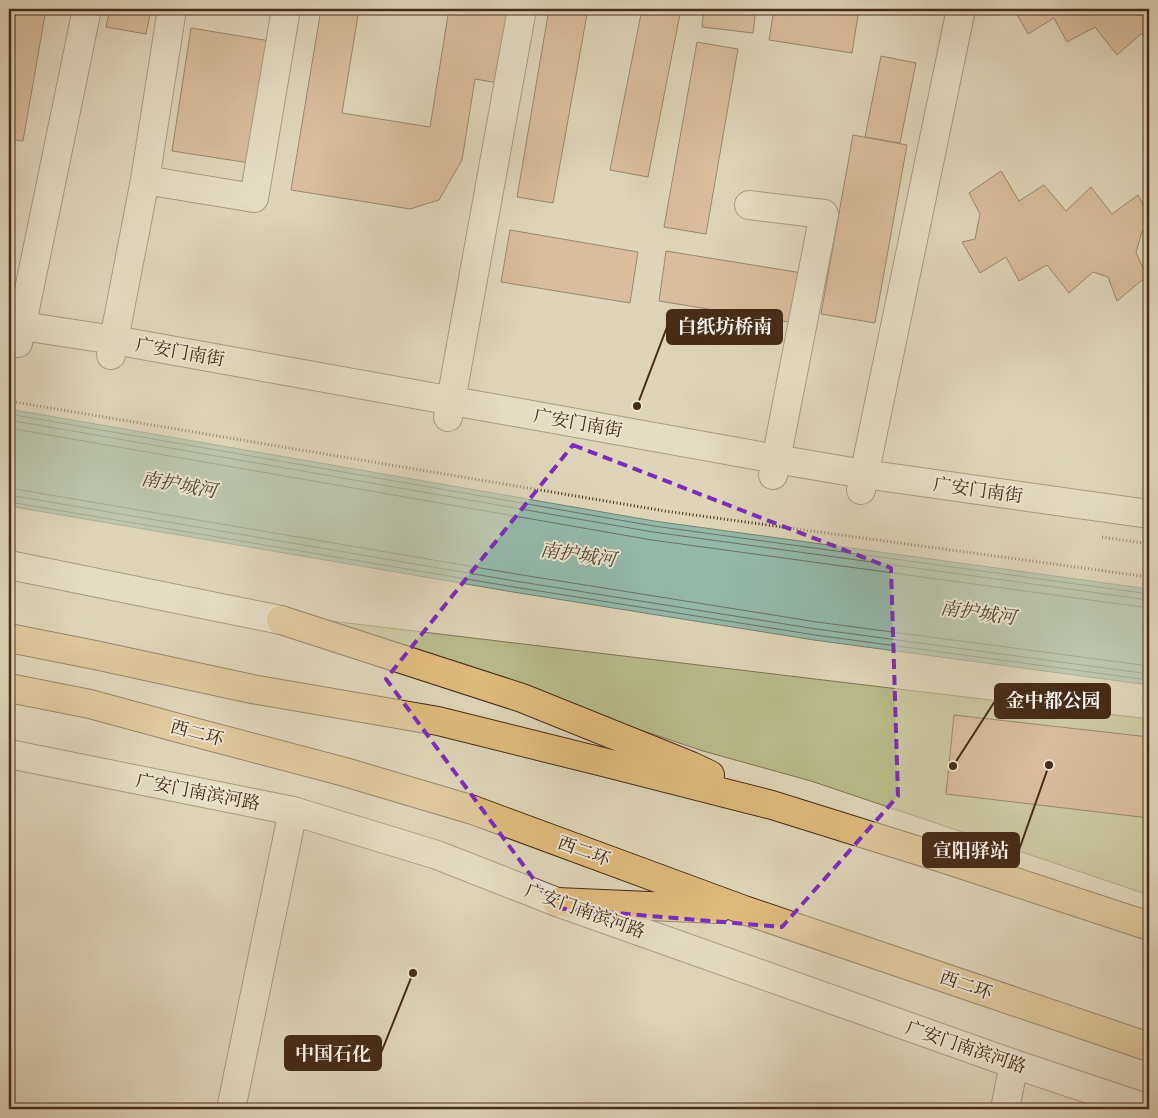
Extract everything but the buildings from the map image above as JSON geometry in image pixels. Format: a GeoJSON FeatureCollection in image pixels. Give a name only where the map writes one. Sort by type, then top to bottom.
{"type":"FeatureCollection","features":[{"type":"Feature","properties":{"kind":"highway"},"geometry":{"type":"LineString","coordinates":[[281,620],[522,698],[691,766],[772,805]]}},
{"type":"Feature","properties":{"kind":"highway"},"geometry":{"type":"LineString","coordinates":[[9,638],[252,689],[438,721],[599,761],[772,805],[1149,926]]}},
{"type":"Feature","properties":{"kind":"highway","name":"西二环"},"geometry":{"type":"LineString","coordinates":[[9,688],[90,704],[345,772],[474,810],[744,910],[1149,1047]]}},
{"type":"Feature","properties":{"kind":"highway"},"geometry":{"type":"LineString","coordinates":[[557,902],[744,910]]}},
{"type":"Feature","properties":{"kind":"street"},"geometry":{"type":"LineString","coordinates":[[14,334],[87,9]]}},
{"type":"Feature","properties":{"kind":"street"},"geometry":{"type":"LineString","coordinates":[[112,347],[145,180],[172,9]]}},
{"type":"Feature","properties":{"kind":"street"},"geometry":{"type":"LineString","coordinates":[[145,180],[254,198],[286,9]]}},
{"type":"Feature","properties":{"kind":"street"},"geometry":{"type":"LineString","coordinates":[[450,408],[522,9]]}},
{"type":"Feature","properties":{"kind":"street"},"geometry":{"type":"LineString","coordinates":[[863,482],[961,9]]}},
{"type":"Feature","properties":{"kind":"street"},"geometry":{"type":"LineString","coordinates":[[749,205],[824,214],[774,467]]}},
{"type":"Feature","properties":{"kind":"street","name":"广安门南街"},"geometry":{"type":"LineString","coordinates":[[14,334],[112,347],[863,482],[1037,516],[1149,531]]}},
{"type":"Feature","properties":{"kind":"street","name":"广安门南街"},"geometry":{"type":"LineString","coordinates":[[863,482],[1149,514]]}},
{"type":"Feature","properties":{"kind":"street"},"geometry":{"type":"LineString","coordinates":[[9,565],[281,620]]}},
{"type":"Feature","properties":{"kind":"street","name":"广安门南滨河路"},"geometry":{"type":"LineString","coordinates":[[9,754],[293,811],[437,855],[557,902],[1014,1064],[1149,1108]]}},
{"type":"Feature","properties":{"kind":"street"},"geometry":{"type":"LineString","coordinates":[[231,1109],[293,811]]}},
{"type":"Feature","properties":{"kind":"street"},"geometry":{"type":"LineString","coordinates":[[1005,1109],[1014,1064]]}},
{"type":"Feature","properties":{"kind":"path"},"geometry":{"type":"LineString","coordinates":[[9,401],[665,511],[1149,576]]}},
{"type":"Feature","properties":{"kind":"path"},"geometry":{"type":"LineString","coordinates":[[1102,537],[1149,544]]}},
{"type":"Feature","properties":{"kind":"highlighted area"},"geometry":{"type":"Polygon","coordinates":[[[573,445],[891,568],[898,796],[782,927],[555,908],[386,679],[573,445]]]}},
{"type":"Feature","properties":{"kind":"green space"},"geometry":{"type":"Polygon","coordinates":[[[331,621],[1149,719],[1149,895],[811,781],[703,751],[525,691],[331,621]]]}},
{"type":"Feature","properties":{"kind":"water","name":"南护城河"},"geometry":{"type":"Polygon","coordinates":[[[9,409],[654,521],[1149,589],[1149,685],[814,640],[513,592],[9,506],[9,409]]]}},
{"type":"Feature","properties":{"kind":"place","name":"白纸坊桥南"},"geometry":{"type":"Point","coordinates":[637,406]}},
{"type":"Feature","properties":{"kind":"place","name":"宣阳驿站"},"geometry":{"type":"Point","coordinates":[1049,765]}},
{"type":"Feature","properties":{"kind":"place","name":"金中都公园"},"geometry":{"type":"Point","coordinates":[953,766]}},
{"type":"Feature","properties":{"kind":"place","name":"中国石化"},"geometry":{"type":"Point","coordinates":[413,973]}}]}
